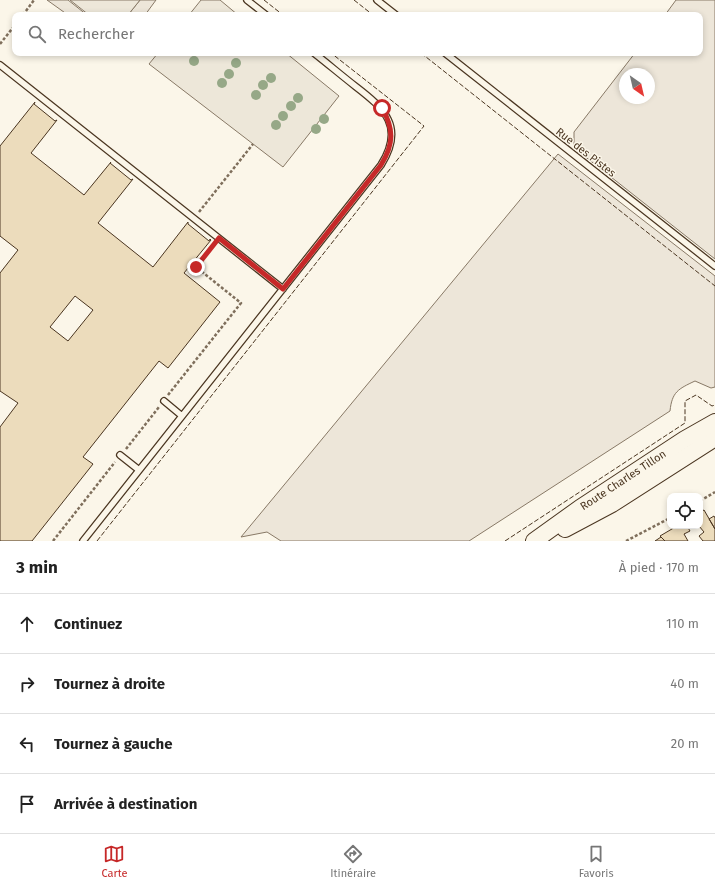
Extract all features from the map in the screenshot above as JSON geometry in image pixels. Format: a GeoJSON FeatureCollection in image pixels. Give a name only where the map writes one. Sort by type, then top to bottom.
{"type":"FeatureCollection","features":[{"type":"Feature","properties":{"kind":"main road","name":"Route Charles Tillon"},"geometry":{"type":"LineString","coordinates":[[535,541],[580,508],[685,439],[715,422]]}},
{"type":"Feature","properties":{"kind":"main road"},"geometry":{"type":"LineString","coordinates":[[535,541],[549,537],[612,504],[715,438]]}},
{"type":"Feature","properties":{"kind":"lane"},"geometry":{"type":"LineString","coordinates":[[247,0],[262,12]]}},
{"type":"Feature","properties":{"kind":"lane"},"geometry":{"type":"LineString","coordinates":[[377,0],[392,12]]}},
{"type":"Feature","properties":{"kind":"lane"},"geometry":{"type":"LineString","coordinates":[[83,541],[381,165],[386,156],[391,140],[391,131],[389,122],[382,108],[318,56]]}},
{"type":"Feature","properties":{"kind":"lane","name":"Rue des Pistes"},"geometry":{"type":"LineString","coordinates":[[449,56],[715,266]]}},
{"type":"Feature","properties":{"kind":"lane"},"geometry":{"type":"LineString","coordinates":[[0,65],[283,289]]}},
{"type":"Feature","properties":{"kind":"lane"},"geometry":{"type":"LineString","coordinates":[[164,401],[182,416]]}},
{"type":"Feature","properties":{"kind":"lane"},"geometry":{"type":"LineString","coordinates":[[120,456],[139,470]]}},
{"type":"Feature","properties":{"kind":"path"},"geometry":{"type":"LineString","coordinates":[[25,12],[34,0]]}},
{"type":"Feature","properties":{"kind":"path"},"geometry":{"type":"LineString","coordinates":[[0,44],[12,29]]}},
{"type":"Feature","properties":{"kind":"path"},"geometry":{"type":"LineString","coordinates":[[194,218],[253,144]]}},
{"type":"Feature","properties":{"kind":"path"},"geometry":{"type":"LineString","coordinates":[[53,541],[241,303],[196,267],[219,238]]}},
{"type":"Feature","properties":{"kind":"path"},"geometry":{"type":"LineString","coordinates":[[703,499],[715,492]]}},
{"type":"Feature","properties":{"kind":"path"},"geometry":{"type":"LineString","coordinates":[[626,541],[667,520]]}},
{"type":"Feature","properties":{"kind":"shaded area"},"geometry":{"type":"Polygon","coordinates":[[[47,0],[68,0],[83,12],[64,12],[47,0]]]}},
{"type":"Feature","properties":{"kind":"shaded area"},"geometry":{"type":"Polygon","coordinates":[[[70,0],[140,0],[130,12],[85,12],[70,0]]]}},
{"type":"Feature","properties":{"kind":"shaded area"},"geometry":{"type":"Polygon","coordinates":[[[140,0],[156,0],[147,12],[130,12],[140,0]]]}},
{"type":"Feature","properties":{"kind":"shaded area"},"geometry":{"type":"Polygon","coordinates":[[[201,0],[220,0],[234,12],[191,12],[201,0]]]}},
{"type":"Feature","properties":{"kind":"shaded area"},"geometry":{"type":"Polygon","coordinates":[[[676,0],[715,0],[715,259],[578,151],[574,145],[574,132],[619,74],[619,104],[655,104],[655,68],[623,68],[633,56],[703,56],[703,12],[667,12],[676,0]]]}},
{"type":"Feature","properties":{"kind":"shaded area"},"geometry":{"type":"Polygon","coordinates":[[[156,56],[290,56],[339,96],[283,167],[149,64],[156,56]]]}},
{"type":"Feature","properties":{"kind":"shaded area"},"geometry":{"type":"Polygon","coordinates":[[[558,154],[715,276],[715,387],[711,388],[695,381],[684,386],[674,395],[670,411],[469,541],[281,541],[267,532],[241,537],[558,154]]]}},
{"type":"Feature","properties":{"kind":"building"},"geometry":{"type":"Polygon","coordinates":[[[35,102],[34,104],[55,121],[57,120],[31,153],[84,195],[110,163],[131,180],[133,179],[98,223],[153,267],[188,222],[188,224],[209,241],[210,239],[211,240],[184,273],[220,302],[168,368],[159,361],[83,457],[93,464],[32,541],[0,541],[0,427],[18,403],[0,391],[0,273],[18,250],[0,236],[0,146],[35,102]],[[75,296],[50,327],[68,341],[93,310],[75,296]]]}},
{"type":"Feature","properties":{"kind":"building"},"geometry":{"type":"Polygon","coordinates":[[[703,510],[715,529],[715,541],[703,541],[699,536],[704,532],[702,529],[703,529],[703,510]]]}},
{"type":"Feature","properties":{"kind":"building"},"geometry":{"type":"Polygon","coordinates":[[[714,516],[715,518],[715,529],[709,519],[714,516]]]}},
{"type":"Feature","properties":{"kind":"building"},"geometry":{"type":"Polygon","coordinates":[[[672,529],[689,529],[690,531],[684,534],[688,541],[665,541],[660,536],[672,529]]]}},
{"type":"Feature","properties":{"kind":"building"},"geometry":{"type":"Polygon","coordinates":[[[661,537],[665,541],[655,541],[661,537]]]}},
{"type":"Feature","properties":{"kind":"fence"},"geometry":{"type":"LineString","coordinates":[[264,0],[279,12]]}},
{"type":"Feature","properties":{"kind":"fence"},"geometry":{"type":"LineString","coordinates":[[354,0],[369,12]]}},
{"type":"Feature","properties":{"kind":"fence"},"geometry":{"type":"LineString","coordinates":[[97,541],[424,126],[335,56]]}},
{"type":"Feature","properties":{"kind":"fence"},"geometry":{"type":"LineString","coordinates":[[425,56],[715,286]]}},
{"type":"Feature","properties":{"kind":"fence"},"geometry":{"type":"LineString","coordinates":[[505,541],[685,423],[685,401],[696,395],[712,406],[715,405]]}},
{"type":"Feature","properties":{"kind":"route"},"geometry":{"type":"LineString","coordinates":[[196,267],[219,238],[283,289],[381,165],[386,156],[391,140],[391,131],[387,116],[382,108]]}}]}
